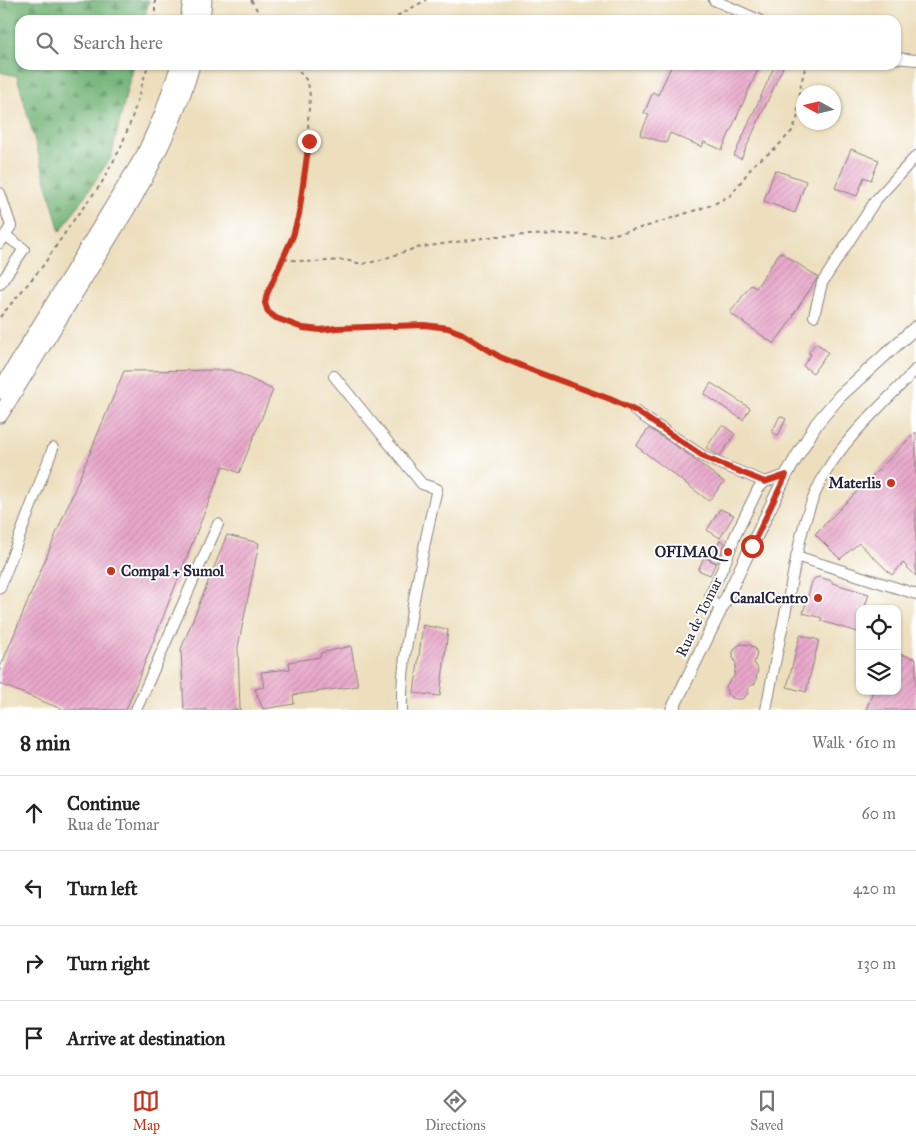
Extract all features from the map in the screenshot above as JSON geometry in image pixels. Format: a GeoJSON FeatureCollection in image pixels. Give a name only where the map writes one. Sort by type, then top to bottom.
{"type":"FeatureCollection","features":[{"type":"Feature","properties":{"kind":"highway"},"geometry":{"type":"LineString","coordinates":[[189,15],[191,0]]}},
{"type":"Feature","properties":{"kind":"highway"},"geometry":{"type":"LineString","coordinates":[[202,15],[204,0]]}},
{"type":"Feature","properties":{"kind":"highway"},"geometry":{"type":"LineString","coordinates":[[0,391],[144,156],[162,115],[177,70]]}},
{"type":"Feature","properties":{"kind":"highway"},"geometry":{"type":"LineString","coordinates":[[0,415],[151,168],[178,109],[190,70]]}},
{"type":"Feature","properties":{"kind":"main road","name":"Rua de Tomar"},"geometry":{"type":"LineString","coordinates":[[672,710],[786,475],[817,423],[828,409],[916,327]]}},
{"type":"Feature","properties":{"kind":"street"},"geometry":{"type":"LineString","coordinates":[[714,0],[748,15]]}},
{"type":"Feature","properties":{"kind":"street"},"geometry":{"type":"LineString","coordinates":[[901,58],[916,60]]}},
{"type":"Feature","properties":{"kind":"street"},"geometry":{"type":"LineString","coordinates":[[814,316],[822,283],[875,201],[916,156]]}},
{"type":"Feature","properties":{"kind":"street"},"geometry":{"type":"LineString","coordinates":[[0,193],[11,226],[2,239],[24,249],[0,284]]}},
{"type":"Feature","properties":{"kind":"street"},"geometry":{"type":"LineString","coordinates":[[766,710],[796,556],[810,506],[827,470],[848,441],[916,369]]}},
{"type":"Feature","properties":{"kind":"street"},"geometry":{"type":"LineString","coordinates":[[334,376],[422,484],[437,489],[426,531],[408,635],[402,710]]}},
{"type":"Feature","properties":{"kind":"street"},"geometry":{"type":"LineString","coordinates":[[636,411],[706,458],[765,482]]}},
{"type":"Feature","properties":{"kind":"street"},"geometry":{"type":"LineString","coordinates":[[0,588],[53,448]]}},
{"type":"Feature","properties":{"kind":"street"},"geometry":{"type":"LineString","coordinates":[[722,608],[712,602],[710,595],[725,563],[734,536],[754,495],[765,482],[786,475]]}},
{"type":"Feature","properties":{"kind":"street"},"geometry":{"type":"LineString","coordinates":[[136,710],[218,524]]}},
{"type":"Feature","properties":{"kind":"street"},"geometry":{"type":"LineString","coordinates":[[796,556],[916,594]]}},
{"type":"Feature","properties":{"kind":"path"},"geometry":{"type":"LineString","coordinates":[[155,0],[155,15]]}},
{"type":"Feature","properties":{"kind":"path"},"geometry":{"type":"LineString","coordinates":[[251,0],[260,15]]}},
{"type":"Feature","properties":{"kind":"path"},"geometry":{"type":"LineString","coordinates":[[399,15],[426,0]]}},
{"type":"Feature","properties":{"kind":"path"},"geometry":{"type":"LineString","coordinates":[[0,317],[42,267],[101,184],[120,148],[131,121],[146,70]]}},
{"type":"Feature","properties":{"kind":"path"},"geometry":{"type":"LineString","coordinates":[[298,70],[308,82],[310,96],[309,141],[299,214],[293,236],[267,294],[265,303],[268,312],[276,318],[303,328],[320,330],[424,325],[448,328],[461,333],[500,357],[610,399],[636,411]]}},
{"type":"Feature","properties":{"kind":"path"},"geometry":{"type":"LineString","coordinates":[[284,258],[313,262],[345,260],[362,264],[416,248],[496,236],[562,234],[606,236],[648,226],[714,204],[731,195],[755,163],[775,149],[792,131],[797,120],[801,83],[805,70]]}},
{"type":"Feature","properties":{"kind":"green space"},"geometry":{"type":"Polygon","coordinates":[[[0,0],[149,0],[145,15],[15,15],[15,70],[132,70],[111,158],[60,232],[17,76],[0,72],[0,0]]]}},
{"type":"Feature","properties":{"kind":"building"},"geometry":{"type":"Polygon","coordinates":[[[670,70],[758,70],[722,150],[704,142],[702,147],[670,133],[666,143],[640,135],[649,115],[644,113],[653,92],[658,95],[670,70]]]}},
{"type":"Feature","properties":{"kind":"building"},"geometry":{"type":"Polygon","coordinates":[[[773,70],[782,70],[741,159],[734,156],[773,70]]]}},
{"type":"Feature","properties":{"kind":"building"},"geometry":{"type":"Polygon","coordinates":[[[851,149],[879,160],[871,180],[864,177],[857,196],[835,188],[851,149]]]}},
{"type":"Feature","properties":{"kind":"building"},"geometry":{"type":"Polygon","coordinates":[[[775,170],[806,181],[795,213],[764,201],[775,170]]]}},
{"type":"Feature","properties":{"kind":"building"},"geometry":{"type":"Polygon","coordinates":[[[780,252],[818,277],[774,344],[730,313],[751,285],[756,288],[780,252]]]}},
{"type":"Feature","properties":{"kind":"building"},"geometry":{"type":"Polygon","coordinates":[[[816,343],[828,352],[813,373],[803,366],[811,354],[808,353],[816,343]]]}},
{"type":"Feature","properties":{"kind":"building","name":"Compal + Sumol"},"geometry":{"type":"Polygon","coordinates":[[[232,370],[273,390],[239,473],[223,466],[126,710],[64,710],[0,684],[0,668],[124,371],[232,370]]]}},
{"type":"Feature","properties":{"kind":"building"},"geometry":{"type":"Polygon","coordinates":[[[711,383],[750,408],[743,420],[704,394],[711,383]]]}},
{"type":"Feature","properties":{"kind":"building"},"geometry":{"type":"Polygon","coordinates":[[[780,416],[786,419],[778,436],[772,432],[780,416]]]}},
{"type":"Feature","properties":{"kind":"building"},"geometry":{"type":"Polygon","coordinates":[[[722,425],[735,434],[720,456],[706,448],[722,425]]]}},
{"type":"Feature","properties":{"kind":"building"},"geometry":{"type":"Polygon","coordinates":[[[649,428],[724,482],[709,501],[636,446],[649,428]]]}},
{"type":"Feature","properties":{"kind":"building","name":"Materlis"},"geometry":{"type":"Polygon","coordinates":[[[916,432],[916,576],[903,563],[892,575],[859,543],[840,559],[815,534],[916,432]]]}},
{"type":"Feature","properties":{"kind":"building"},"geometry":{"type":"Polygon","coordinates":[[[720,509],[734,515],[720,538],[707,530],[720,509]]]}},
{"type":"Feature","properties":{"kind":"building"},"geometry":{"type":"Polygon","coordinates":[[[227,535],[259,543],[238,647],[240,710],[184,710],[181,649],[227,535]]]}},
{"type":"Feature","properties":{"kind":"building"},"geometry":{"type":"Polygon","coordinates":[[[720,540],[725,543],[717,563],[710,560],[720,540]]]}},
{"type":"Feature","properties":{"kind":"building"},"geometry":{"type":"Polygon","coordinates":[[[704,557],[716,563],[710,575],[698,570],[704,557]]]}},
{"type":"Feature","properties":{"kind":"building","name":"CanalCentro"},"geometry":{"type":"Polygon","coordinates":[[[819,577],[869,594],[865,605],[856,605],[856,631],[821,621],[822,618],[803,613],[812,582],[815,578],[819,577]]]}},
{"type":"Feature","properties":{"kind":"building"},"geometry":{"type":"Polygon","coordinates":[[[423,625],[448,630],[440,696],[414,693],[423,625]]]}},
{"type":"Feature","properties":{"kind":"building"},"geometry":{"type":"Polygon","coordinates":[[[800,635],[819,640],[806,692],[787,687],[800,635]]]}},
{"type":"Feature","properties":{"kind":"building"},"geometry":{"type":"Polygon","coordinates":[[[741,644],[750,645],[755,648],[757,654],[754,663],[758,669],[755,684],[749,686],[748,694],[742,699],[735,699],[727,694],[726,686],[734,676],[736,664],[733,652],[741,644]]]}},
{"type":"Feature","properties":{"kind":"building"},"geometry":{"type":"Polygon","coordinates":[[[351,646],[358,686],[293,695],[294,704],[263,709],[255,689],[264,687],[261,672],[290,669],[289,662],[320,657],[321,653],[351,646]]]}},
{"type":"Feature","properties":{"kind":"building"},"geometry":{"type":"Polygon","coordinates":[[[901,654],[916,659],[916,710],[866,710],[872,695],[901,695],[901,654]]]}},
{"type":"Feature","properties":{"kind":"place","name":"Materlis"},"geometry":{"type":"Point","coordinates":[891,483]}},
{"type":"Feature","properties":{"kind":"place","name":"OFIMAQ"},"geometry":{"type":"Point","coordinates":[728,552]}},
{"type":"Feature","properties":{"kind":"place","name":"Compal + Sumol"},"geometry":{"type":"Point","coordinates":[111,571]}},
{"type":"Feature","properties":{"kind":"place","name":"CanalCentro"},"geometry":{"type":"Point","coordinates":[818,598]}},
{"type":"Feature","properties":{"kind":"route"},"geometry":{"type":"LineString","coordinates":[[309,141],[299,214],[293,236],[267,294],[265,303],[268,312],[276,318],[303,328],[320,330],[424,325],[448,328],[461,333],[500,357],[610,399],[636,411],[706,458],[717,463],[765,482],[786,475],[752,546]]}}]}
